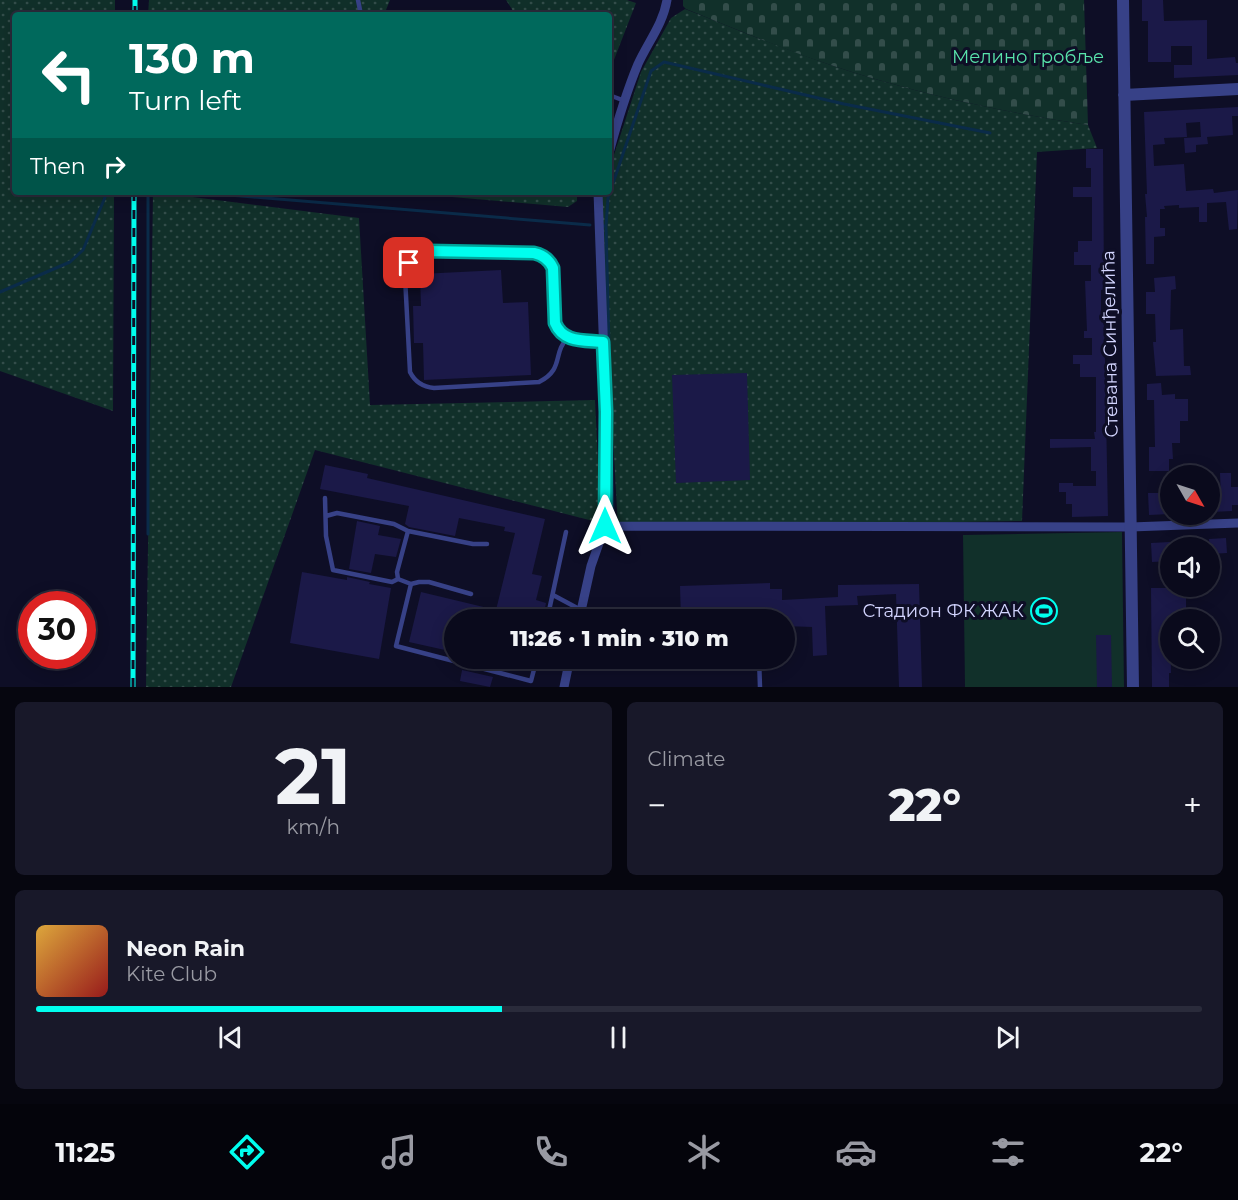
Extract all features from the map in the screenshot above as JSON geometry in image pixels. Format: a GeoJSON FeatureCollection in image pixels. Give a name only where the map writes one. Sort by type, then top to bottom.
{"type":"FeatureCollection","features":[{"type":"Feature","properties":{"kind":"street"},"geometry":{"type":"LineString","coordinates":[[612,143],[639,63],[665,11],[667,0]]}},
{"type":"Feature","properties":{"kind":"street","name":"Стевана Синђелића"},"geometry":{"type":"LineString","coordinates":[[1123,0],[1133,687]]}},
{"type":"Feature","properties":{"kind":"street"},"geometry":{"type":"LineString","coordinates":[[1124,94],[1238,89]]}},
{"type":"Feature","properties":{"kind":"street"},"geometry":{"type":"LineString","coordinates":[[581,609],[591,566],[605,526],[606,412],[598,195]]}},
{"type":"Feature","properties":{"kind":"street"},"geometry":{"type":"LineString","coordinates":[[605,526],[1131,528],[1238,523]]}},
{"type":"Feature","properties":{"kind":"street"},"geometry":{"type":"LineString","coordinates":[[564,687],[568,669]]}},
{"type":"Feature","properties":{"kind":"lane"},"geometry":{"type":"LineString","coordinates":[[612,96],[625,101]]}},
{"type":"Feature","properties":{"kind":"lane"},"geometry":{"type":"LineString","coordinates":[[568,338],[560,348],[556,368],[539,382],[434,388],[424,386],[416,381],[410,372],[405,277],[409,263],[416,255],[427,251],[539,254],[548,259],[553,268],[555,323],[561,333],[568,338],[603,342]]}},
{"type":"Feature","properties":{"kind":"lane"},"geometry":{"type":"LineString","coordinates":[[324,498],[326,536],[333,570],[392,582],[398,579],[411,584],[429,582],[471,594]]}},
{"type":"Feature","properties":{"kind":"lane"},"geometry":{"type":"LineString","coordinates":[[326,516],[338,513],[394,524],[408,531],[473,544],[487,544]]}},
{"type":"Feature","properties":{"kind":"lane"},"geometry":{"type":"LineString","coordinates":[[398,579],[397,572],[408,531]]}},
{"type":"Feature","properties":{"kind":"lane"},"geometry":{"type":"LineString","coordinates":[[550,609],[566,532]]}},
{"type":"Feature","properties":{"kind":"lane"},"geometry":{"type":"LineString","coordinates":[[411,584],[396,646],[444,658]]}},
{"type":"Feature","properties":{"kind":"lane"},"geometry":{"type":"LineString","coordinates":[[553,595],[572,609]]}},
{"type":"Feature","properties":{"kind":"lane"},"geometry":{"type":"LineString","coordinates":[[485,669],[531,681],[534,669]]}},
{"type":"Feature","properties":{"kind":"lane"},"geometry":{"type":"LineString","coordinates":[[759,669],[760,687]]}},
{"type":"Feature","properties":{"kind":"green space"},"geometry":{"type":"Polygon","coordinates":[[[0,0],[115,0],[115,12],[12,12],[12,195],[114,195],[113,411],[0,371],[0,0]]]}},
{"type":"Feature","properties":{"kind":"green space"},"geometry":{"type":"Polygon","coordinates":[[[149,0],[390,0],[385,12],[148,12],[149,0]]]}},
{"type":"Feature","properties":{"kind":"green space"},"geometry":{"type":"Polygon","coordinates":[[[506,0],[627,0],[636,3],[612,65],[612,12],[514,12],[506,0]]]}},
{"type":"Feature","properties":{"kind":"green space","name":"Мелино гробље"},"geometry":{"type":"Polygon","coordinates":[[[683,0],[1084,0],[1088,125],[969,103],[852,72],[686,9],[683,6],[683,0]]]}},
{"type":"Feature","properties":{"kind":"green space"},"geometry":{"type":"Polygon","coordinates":[[[685,9],[810,58],[881,81],[969,103],[1088,125],[1097,148],[1037,152],[1022,521],[618,528],[600,198],[601,195],[612,195],[612,161],[641,72],[671,18],[685,9]]]}},
{"type":"Feature","properties":{"kind":"green space"},"geometry":{"type":"Polygon","coordinates":[[[153,195],[177,195],[359,218],[370,405],[595,400],[601,523],[315,450],[231,687],[146,687],[153,195]]]}},
{"type":"Feature","properties":{"kind":"green space"},"geometry":{"type":"Polygon","coordinates":[[[429,195],[577,195],[577,201],[568,207],[429,195]]]}},
{"type":"Feature","properties":{"kind":"green space","name":"Стадион ФК ЖАК"},"geometry":{"type":"Polygon","coordinates":[[[1122,532],[1124,687],[965,687],[963,535],[1122,532]]]}},
{"type":"Feature","properties":{"kind":"building"},"geometry":{"type":"Polygon","coordinates":[[[1142,0],[1163,0],[1164,21],[1207,20],[1207,59],[1235,57],[1238,63],[1238,75],[1174,78],[1174,65],[1192,65],[1192,46],[1171,46],[1171,62],[1148,62],[1148,21],[1142,21],[1142,0]]]}},
{"type":"Feature","properties":{"kind":"building"},"geometry":{"type":"Polygon","coordinates":[[[1238,107],[1238,116],[1232,116],[1233,135],[1207,137],[1208,144],[1196,145],[1196,152],[1185,153],[1184,138],[1201,137],[1200,122],[1186,123],[1187,137],[1164,138],[1165,144],[1153,145],[1154,166],[1184,164],[1186,191],[1213,189],[1214,193],[1238,190],[1237,229],[1229,230],[1226,202],[1207,203],[1207,222],[1199,222],[1199,207],[1164,206],[1165,209],[1160,209],[1160,228],[1165,228],[1165,236],[1154,237],[1154,264],[1146,264],[1145,194],[1147,194],[1144,112],[1238,107]]]}},
{"type":"Feature","properties":{"kind":"building"},"geometry":{"type":"Polygon","coordinates":[[[1086,149],[1103,149],[1104,281],[1107,281],[1107,289],[1101,290],[1101,310],[1104,310],[1108,516],[1072,517],[1072,504],[1066,504],[1066,492],[1059,492],[1059,483],[1073,483],[1073,486],[1096,486],[1096,471],[1091,471],[1091,447],[1050,448],[1050,439],[1095,439],[1094,432],[1096,432],[1096,377],[1080,377],[1080,364],[1073,364],[1073,355],[1092,355],[1092,338],[1084,338],[1084,331],[1087,331],[1085,281],[1091,281],[1091,265],[1074,265],[1074,252],[1078,252],[1078,241],[1092,241],[1092,197],[1073,197],[1073,187],[1091,187],[1091,168],[1086,168],[1086,149]]]}},
{"type":"Feature","properties":{"kind":"building"},"geometry":{"type":"Polygon","coordinates":[[[501,270],[503,303],[528,302],[531,375],[424,380],[423,343],[414,343],[413,306],[421,306],[420,274],[501,270]]]}},
{"type":"Feature","properties":{"kind":"building"},"geometry":{"type":"Polygon","coordinates":[[[1175,276],[1176,289],[1171,290],[1170,330],[1183,329],[1184,366],[1190,366],[1191,375],[1156,376],[1153,342],[1156,342],[1155,314],[1146,314],[1146,292],[1155,292],[1154,278],[1175,276]]]}},
{"type":"Feature","properties":{"kind":"building"},"geometry":{"type":"Polygon","coordinates":[[[747,373],[750,480],[676,483],[672,375],[747,373]]]}},
{"type":"Feature","properties":{"kind":"building"},"geometry":{"type":"Polygon","coordinates":[[[1161,383],[1162,395],[1175,394],[1175,399],[1188,399],[1188,421],[1180,421],[1180,443],[1172,443],[1173,459],[1169,459],[1169,465],[1160,465],[1160,471],[1149,471],[1149,447],[1155,447],[1154,400],[1147,400],[1147,384],[1161,383]]]}},
{"type":"Feature","properties":{"kind":"building"},"geometry":{"type":"Polygon","coordinates":[[[325,465],[368,474],[367,478],[545,519],[532,574],[542,576],[536,600],[546,603],[545,609],[496,609],[515,533],[504,531],[505,527],[459,518],[455,536],[409,527],[405,524],[409,506],[320,489],[325,465]]]}},
{"type":"Feature","properties":{"kind":"building"},"geometry":{"type":"Polygon","coordinates":[[[1220,473],[1231,473],[1231,487],[1238,487],[1238,505],[1232,505],[1232,511],[1220,512],[1220,473]]]}},
{"type":"Feature","properties":{"kind":"building"},"geometry":{"type":"Polygon","coordinates":[[[1148,493],[1160,493],[1160,514],[1149,515],[1148,493]]]}},
{"type":"Feature","properties":{"kind":"building"},"geometry":{"type":"Polygon","coordinates":[[[357,521],[380,526],[378,535],[401,539],[396,557],[375,554],[371,573],[349,569],[357,521]]]}},
{"type":"Feature","properties":{"kind":"building"},"geometry":{"type":"Polygon","coordinates":[[[1220,538],[1226,538],[1227,553],[1220,553],[1220,538]]]}},
{"type":"Feature","properties":{"kind":"building"},"geometry":{"type":"Polygon","coordinates":[[[1151,543],[1160,543],[1160,562],[1152,562],[1151,543]]]}},
{"type":"Feature","properties":{"kind":"building"},"geometry":{"type":"Polygon","coordinates":[[[302,572],[347,580],[347,577],[391,588],[379,659],[290,643],[302,572]]]}},
{"type":"Feature","properties":{"kind":"building"},"geometry":{"type":"Polygon","coordinates":[[[770,583],[770,589],[782,589],[782,600],[838,597],[838,585],[919,584],[922,687],[899,687],[896,594],[857,596],[858,605],[825,606],[827,655],[813,656],[812,627],[795,626],[795,609],[681,609],[680,586],[770,583]]]}},
{"type":"Feature","properties":{"kind":"building"},"geometry":{"type":"Polygon","coordinates":[[[1151,588],[1160,588],[1160,597],[1186,597],[1186,609],[1160,609],[1160,669],[1171,669],[1171,673],[1169,673],[1169,687],[1152,687],[1151,588]]]}},
{"type":"Feature","properties":{"kind":"building"},"geometry":{"type":"Polygon","coordinates":[[[421,592],[492,609],[444,609],[444,650],[409,642],[421,592]]]}},
{"type":"Feature","properties":{"kind":"building"},"geometry":{"type":"Polygon","coordinates":[[[1096,635],[1111,635],[1112,687],[1097,687],[1096,635]]]}},
{"type":"Feature","properties":{"kind":"building"},"geometry":{"type":"Polygon","coordinates":[[[462,670],[493,677],[490,687],[460,681],[462,670]]]}},
{"type":"Feature","properties":{"kind":"waterway"},"geometry":{"type":"LineString","coordinates":[[612,186],[651,71],[664,62],[844,104],[990,133]]}},
{"type":"Feature","properties":{"kind":"waterway"},"geometry":{"type":"LineString","coordinates":[[0,292],[70,262],[83,250],[106,195]]}},
{"type":"Feature","properties":{"kind":"waterway"},"geometry":{"type":"LineString","coordinates":[[148,195],[148,534]]}},
{"type":"Feature","properties":{"kind":"waterway"},"geometry":{"type":"LineString","coordinates":[[229,195],[590,225]]}},
{"type":"Feature","properties":{"kind":"waterway"},"geometry":{"type":"LineString","coordinates":[[604,226],[606,226],[609,195]]}},
{"type":"Feature","properties":{"kind":"waterway"},"geometry":{"type":"LineString","coordinates":[[606,226],[613,513]]}},
{"type":"Feature","properties":{"kind":"railway"},"geometry":{"type":"LineString","coordinates":[[135,0],[135,12]]}},
{"type":"Feature","properties":{"kind":"railway"},"geometry":{"type":"LineString","coordinates":[[133,687],[134,195]]}},
{"type":"Feature","properties":{"kind":"place","name":"Стадион ФК ЖАК"},"geometry":{"type":"Point","coordinates":[1044,611]}},
{"type":"Feature","properties":{"kind":"route"},"geometry":{"type":"LineString","coordinates":[[409,263],[416,255],[427,251],[534,253],[544,256],[551,263],[557,328],[568,338],[603,342],[606,412],[605,526]]}}]}
